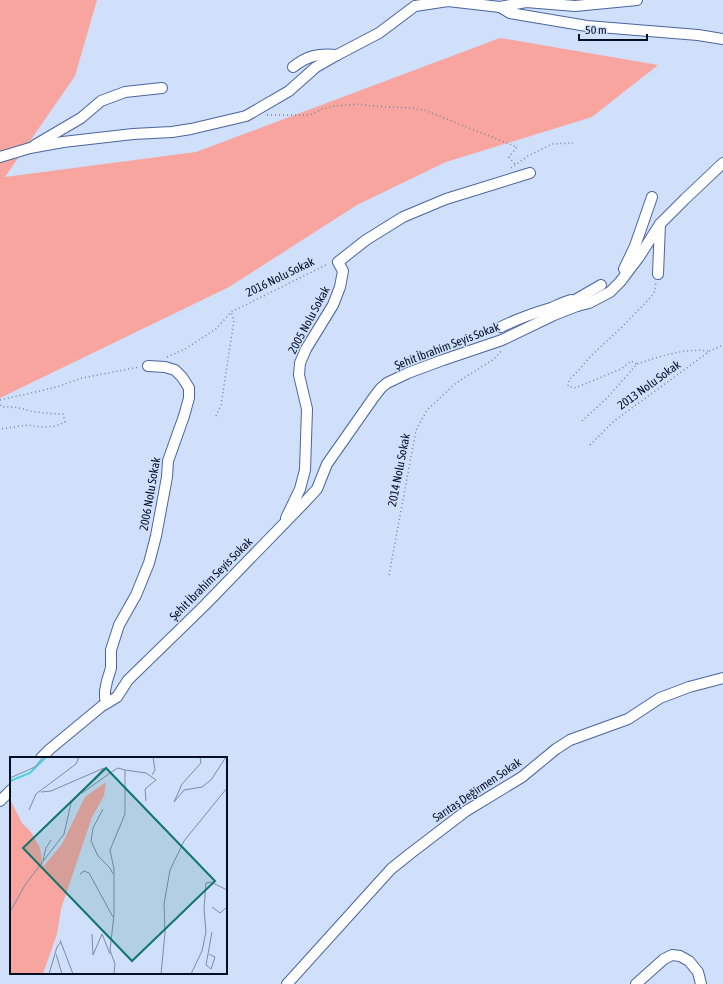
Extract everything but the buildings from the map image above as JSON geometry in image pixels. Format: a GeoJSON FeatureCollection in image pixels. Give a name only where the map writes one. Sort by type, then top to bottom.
{"type":"FeatureCollection","features":[{"type":"Feature","properties":{"kind":"street"},"geometry":{"type":"LineString","coordinates":[[0,157],[30,148],[62,142],[133,134],[172,132],[246,116],[289,91],[316,67],[379,33],[415,6],[448,1],[500,7],[526,2],[575,6],[637,0]]}},
{"type":"Feature","properties":{"kind":"street"},"geometry":{"type":"LineString","coordinates":[[500,7],[510,13],[587,26],[698,35],[723,39]]}},
{"type":"Feature","properties":{"kind":"street"},"geometry":{"type":"LineString","coordinates":[[293,67],[302,60],[314,55],[336,55]]}},
{"type":"Feature","properties":{"kind":"street"},"geometry":{"type":"LineString","coordinates":[[30,148],[81,118],[101,101],[125,92],[162,88]]}},
{"type":"Feature","properties":{"kind":"street","name":"Şehit İbrahim Seyis Sokak"},"geometry":{"type":"LineString","coordinates":[[43,757],[50,749],[107,703],[117,697],[128,680],[206,605],[317,489],[327,464],[381,388],[387,383],[443,360],[502,340],[554,315],[589,303],[610,292],[620,282],[639,257],[660,224],[723,163]]}},
{"type":"Feature","properties":{"kind":"street"},"geometry":{"type":"LineString","coordinates":[[338,262],[366,240],[402,217],[446,199],[530,173]]}},
{"type":"Feature","properties":{"kind":"street"},"geometry":{"type":"LineString","coordinates":[[620,282],[635,246],[652,197]]}},
{"type":"Feature","properties":{"kind":"street"},"geometry":{"type":"LineString","coordinates":[[658,274],[660,224]]}},
{"type":"Feature","properties":{"kind":"street","name":"2005 Nolu Sokak"},"geometry":{"type":"LineString","coordinates":[[281,527],[300,489],[306,470],[307,409],[299,374],[300,363],[306,349],[334,305],[343,271],[338,262]]}},
{"type":"Feature","properties":{"kind":"street"},"geometry":{"type":"LineString","coordinates":[[577,306],[575,300],[601,285]]}},
{"type":"Feature","properties":{"kind":"street"},"geometry":{"type":"LineString","coordinates":[[501,327],[535,312],[568,301],[572,300],[577,306]]}},
{"type":"Feature","properties":{"kind":"street","name":"2006 Nolu Sokak"},"geometry":{"type":"LineString","coordinates":[[107,703],[105,691],[112,668],[111,650],[119,625],[136,595],[149,563],[156,536],[167,477],[168,461],[189,398],[189,388],[182,377],[175,370],[165,367],[148,366]]}},
{"type":"Feature","properties":{"kind":"street","name":"Sarıtaş Değirmen Sokak"},"geometry":{"type":"LineString","coordinates":[[287,984],[391,869],[466,811],[522,777],[556,749],[570,740],[628,719],[660,698],[689,687],[723,678]]}},
{"type":"Feature","properties":{"kind":"street"},"geometry":{"type":"LineString","coordinates":[[0,801],[10,791]]}},
{"type":"Feature","properties":{"kind":"street"},"geometry":{"type":"LineString","coordinates":[[636,984],[664,959],[672,955],[680,956],[689,961],[698,972],[700,984]]}},
{"type":"Feature","properties":{"kind":"path"},"geometry":{"type":"LineString","coordinates":[[266,116],[310,115],[322,109],[334,106],[359,104],[424,110],[518,147],[510,157],[516,165]]}},
{"type":"Feature","properties":{"kind":"path"},"geometry":{"type":"LineString","coordinates":[[507,171],[528,156],[552,144],[573,143]]}},
{"type":"Feature","properties":{"kind":"path","name":"2016 Nolu Sokak"},"geometry":{"type":"LineString","coordinates":[[166,358],[185,350],[216,329],[231,312],[329,264],[338,262]]}},
{"type":"Feature","properties":{"kind":"path"},"geometry":{"type":"LineString","coordinates":[[637,364],[631,361],[621,369],[580,386],[574,388],[568,386],[569,380],[590,357],[650,298],[654,293],[658,274]]}},
{"type":"Feature","properties":{"kind":"path"},"geometry":{"type":"LineString","coordinates":[[216,416],[221,405],[226,378],[234,320],[231,312]]}},
{"type":"Feature","properties":{"kind":"path","name":"2014 Nolu Sokak"},"geometry":{"type":"LineString","coordinates":[[389,575],[416,430],[426,410],[456,383],[494,360],[501,352],[508,337]]}},
{"type":"Feature","properties":{"kind":"path","name":"2013 Nolu Sokak"},"geometry":{"type":"LineString","coordinates":[[590,445],[614,421],[710,351],[723,345]]}},
{"type":"Feature","properties":{"kind":"path"},"geometry":{"type":"LineString","coordinates":[[582,421],[607,398],[637,364],[679,351],[698,349],[710,351]]}},
{"type":"Feature","properties":{"kind":"path"},"geometry":{"type":"LineString","coordinates":[[0,400],[57,387],[82,378],[148,366]]}},
{"type":"Feature","properties":{"kind":"path"},"geometry":{"type":"LineString","coordinates":[[0,405],[13,406],[51,414],[63,414],[65,422],[56,426],[41,427],[28,425],[0,429]]}},
{"type":"Feature","properties":{"kind":"shaded area"},"geometry":{"type":"Polygon","coordinates":[[[0,0],[97,0],[75,76],[5,177],[196,152],[500,38],[658,65],[592,117],[446,162],[357,205],[229,287],[0,398],[0,0]]]}}]}
